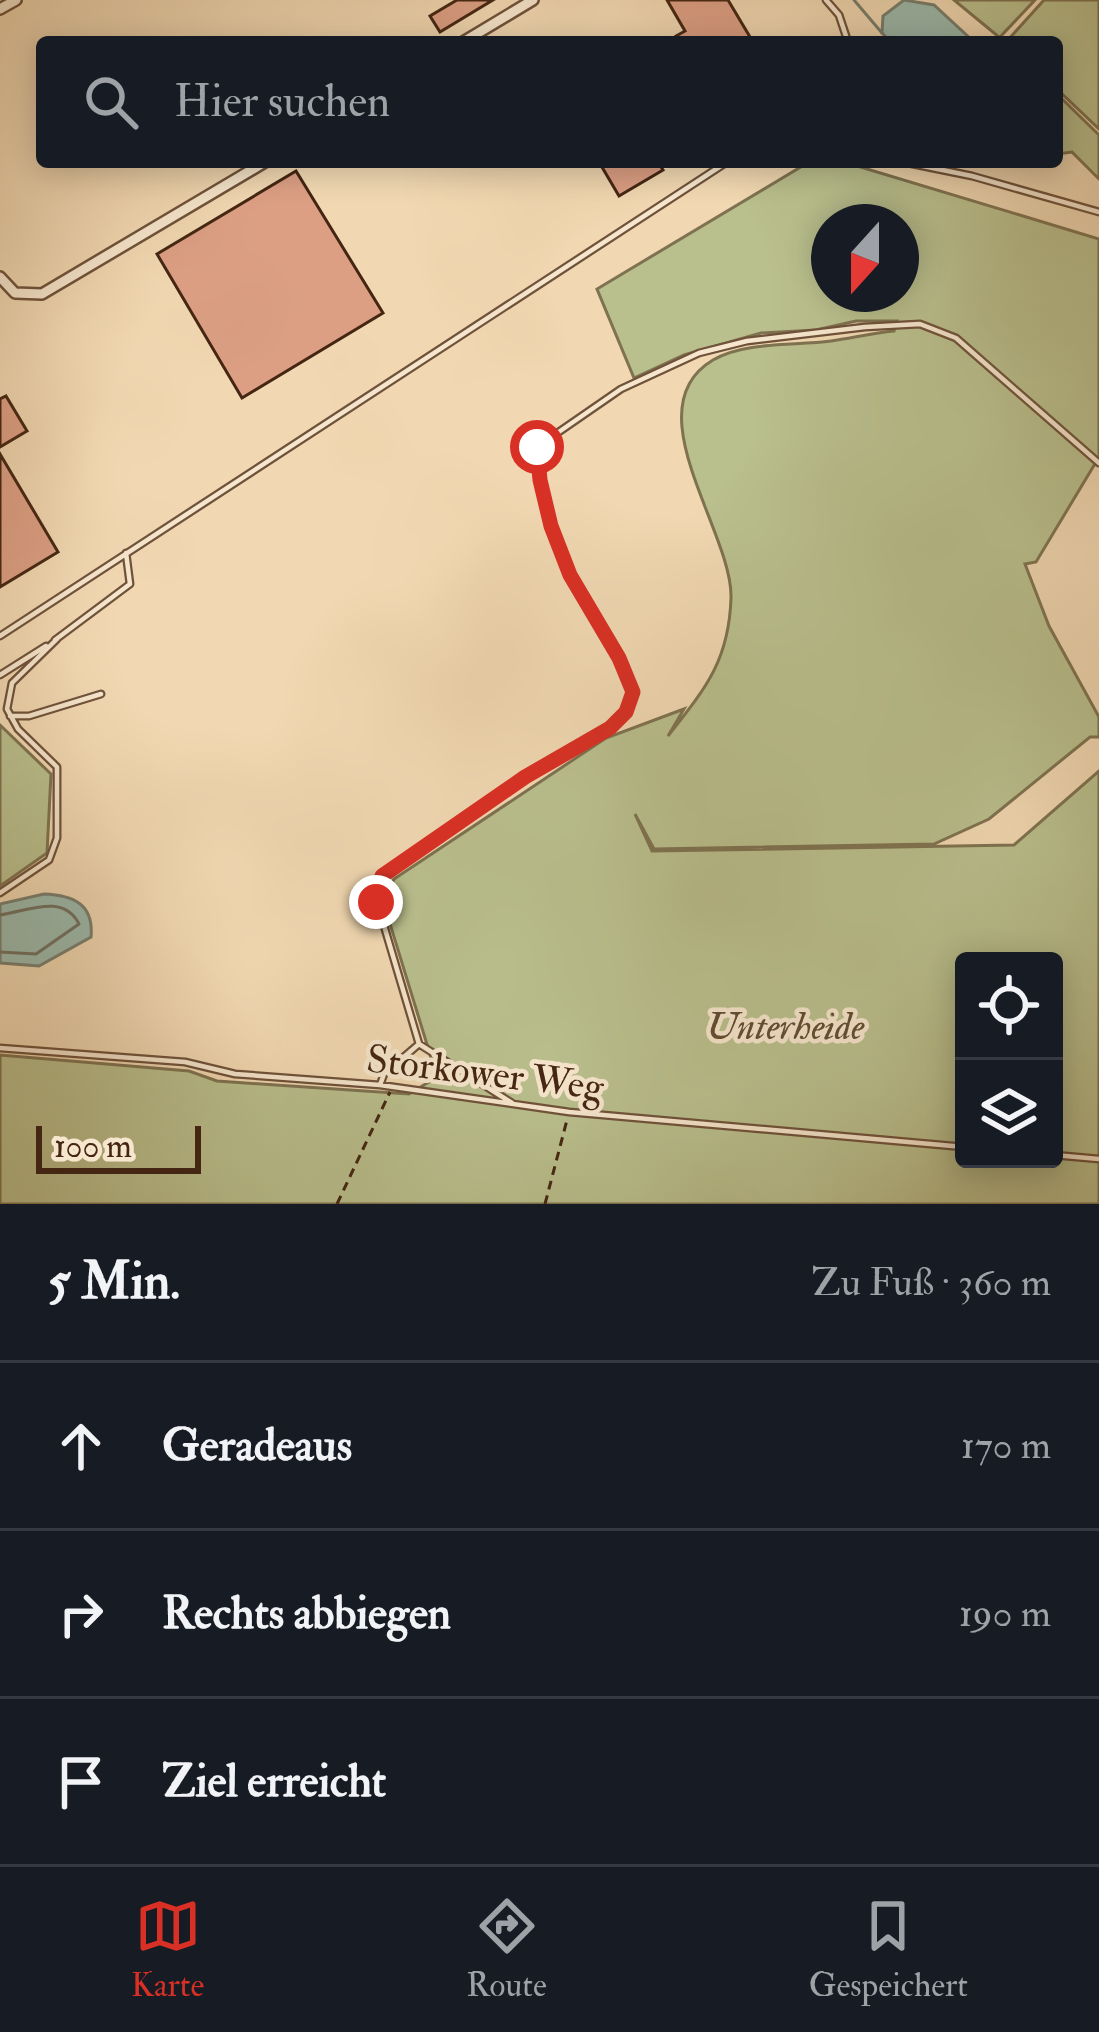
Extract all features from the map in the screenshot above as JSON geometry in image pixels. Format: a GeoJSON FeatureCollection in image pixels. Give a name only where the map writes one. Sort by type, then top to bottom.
{"type":"FeatureCollection","features":[{"type":"Feature","properties":{"kind":"street"},"geometry":{"type":"LineString","coordinates":[[0,10],[16,0]]}},
{"type":"Feature","properties":{"kind":"street"},"geometry":{"type":"LineString","coordinates":[[474,36],[533,0]]}},
{"type":"Feature","properties":{"kind":"street"},"geometry":{"type":"LineString","coordinates":[[0,277],[15,293],[42,295],[256,168]]}},
{"type":"Feature","properties":{"kind":"lane"},"geometry":{"type":"LineString","coordinates":[[826,0],[839,16],[846,36]]}},
{"type":"Feature","properties":{"kind":"lane"},"geometry":{"type":"LineString","coordinates":[[0,636],[718,168]]}},
{"type":"Feature","properties":{"kind":"lane"},"geometry":{"type":"LineString","coordinates":[[933,168],[1099,212]]}},
{"type":"Feature","properties":{"kind":"lane"},"geometry":{"type":"LineString","coordinates":[[517,1105],[418,1044],[376,902],[382,876],[525,777],[610,728],[626,712],[633,692],[610,641],[570,575],[551,526],[537,447],[621,388],[699,353],[747,341],[920,325],[956,338],[1099,464]]}},
{"type":"Feature","properties":{"kind":"lane"},"geometry":{"type":"LineString","coordinates":[[0,676],[130,584],[126,553]]}},
{"type":"Feature","properties":{"kind":"lane"},"geometry":{"type":"LineString","coordinates":[[0,893],[49,860],[57,838],[57,767],[18,729],[7,709],[12,683],[58,639]]}},
{"type":"Feature","properties":{"kind":"lane"},"geometry":{"type":"LineString","coordinates":[[10,716],[29,716],[100,694]]}},
{"type":"Feature","properties":{"kind":"lane"},"geometry":{"type":"LineString","coordinates":[[380,1085],[384,1074],[418,1044]]}},
{"type":"Feature","properties":{"kind":"lane","name":"Storkower Weg"},"geometry":{"type":"LineString","coordinates":[[0,1048],[185,1062],[235,1074],[380,1085],[568,1112],[955,1146]]}},
{"type":"Feature","properties":{"kind":"lane"},"geometry":{"type":"LineString","coordinates":[[1063,1156],[1099,1159]]}},
{"type":"Feature","properties":{"kind":"path"},"geometry":{"type":"LineString","coordinates":[[337,1204],[392,1087]]}},
{"type":"Feature","properties":{"kind":"path"},"geometry":{"type":"LineString","coordinates":[[544,1204],[568,1112]]}},
{"type":"Feature","properties":{"kind":"green space"},"geometry":{"type":"Polygon","coordinates":[[[954,0],[1035,0],[998,36],[954,0]]]}},
{"type":"Feature","properties":{"kind":"green space"},"geometry":{"type":"Polygon","coordinates":[[[1044,0],[1099,0],[1099,129],[1063,95],[1063,36],[1012,36],[1044,0]]]}},
{"type":"Feature","properties":{"kind":"green space"},"geometry":{"type":"Polygon","coordinates":[[[1063,100],[1099,135],[1099,179],[1072,152],[1063,153],[1063,100]]]}},
{"type":"Feature","properties":{"kind":"green space","name":"Unterheide"},"geometry":{"type":"Polygon","coordinates":[[[799,168],[864,168],[1099,239],[1099,457],[1036,562],[1025,564],[1049,626],[1099,717],[1099,737],[1090,737],[989,819],[934,844],[654,849],[635,814],[652,851],[1014,845],[1099,771],[1099,1204],[0,1204],[0,1055],[189,1071],[217,1081],[409,1094],[437,1077],[383,901],[394,879],[606,738],[684,709],[668,736],[704,688],[720,657],[731,598],[718,540],[684,439],[682,408],[691,381],[726,354],[894,331],[897,321],[856,321],[816,330],[761,333],[684,355],[634,378],[597,289],[799,168]]]}},
{"type":"Feature","properties":{"kind":"green space"},"geometry":{"type":"Polygon","coordinates":[[[0,725],[51,774],[47,853],[0,886],[0,725]]]}},
{"type":"Feature","properties":{"kind":"water"},"geometry":{"type":"Polygon","coordinates":[[[904,0],[934,5],[968,36],[885,36],[883,16],[904,0]]]}},
{"type":"Feature","properties":{"kind":"water"},"geometry":{"type":"Polygon","coordinates":[[[44,894],[80,904],[89,916],[91,937],[39,966],[0,963],[0,904],[44,894]]]}},
{"type":"Feature","properties":{"kind":"building"},"geometry":{"type":"Polygon","coordinates":[[[457,0],[493,0],[440,32],[430,16],[457,0]]]}},
{"type":"Feature","properties":{"kind":"building"},"geometry":{"type":"Polygon","coordinates":[[[667,0],[728,0],[749,36],[676,36],[685,31],[667,0]]]}},
{"type":"Feature","properties":{"kind":"building"},"geometry":{"type":"Polygon","coordinates":[[[603,168],[663,170],[619,196],[603,168]]]}},
{"type":"Feature","properties":{"kind":"building"},"geometry":{"type":"Polygon","coordinates":[[[296,171],[383,313],[242,398],[157,254],[296,171]]]}},
{"type":"Feature","properties":{"kind":"building"},"geometry":{"type":"Polygon","coordinates":[[[6,396],[27,431],[0,447],[0,399],[6,396]]]}},
{"type":"Feature","properties":{"kind":"building"},"geometry":{"type":"Polygon","coordinates":[[[0,454],[58,552],[0,587],[0,454]]]}},
{"type":"Feature","properties":{"kind":"waterway"},"geometry":{"type":"LineString","coordinates":[[854,0],[882,33]]}},
{"type":"Feature","properties":{"kind":"route"},"geometry":{"type":"LineString","coordinates":[[376,902],[382,876],[525,777],[610,728],[626,712],[633,692],[601,624],[570,575],[551,526],[537,447]]}}]}
